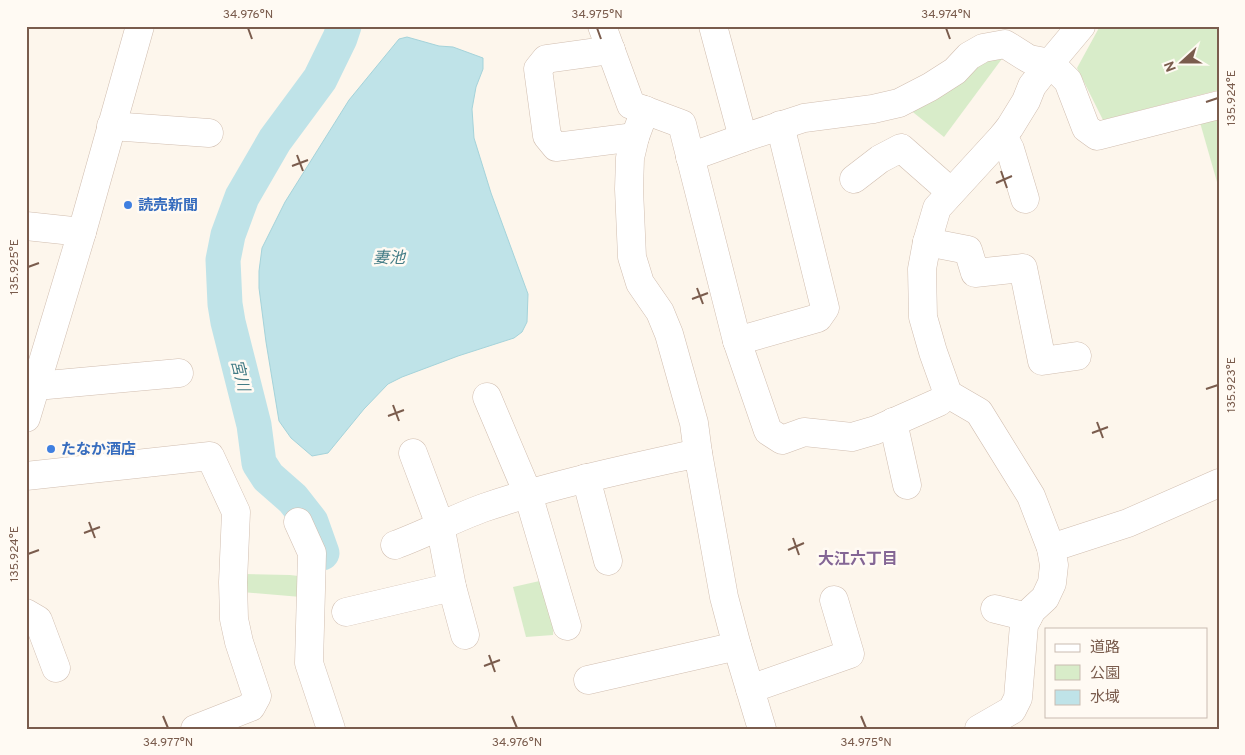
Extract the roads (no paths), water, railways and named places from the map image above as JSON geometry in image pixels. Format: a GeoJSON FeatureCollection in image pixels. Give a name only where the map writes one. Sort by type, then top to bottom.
{"type":"FeatureCollection","features":[{"type":"Feature","properties":{"kind":"street"},"geometry":{"type":"LineString","coordinates":[[26,418],[82,232],[140,26]]}},
{"type":"Feature","properties":{"kind":"street"},"geometry":{"type":"LineString","coordinates":[[713,26],[742,138]]}},
{"type":"Feature","properties":{"kind":"street"},"geometry":{"type":"LineString","coordinates":[[979,729],[1012,710],[1018,698],[1024,625],[1032,610],[1045,598],[1052,583],[1054,565],[1051,548],[1032,496],[979,412],[948,394],[923,317],[922,269],[927,242],[937,208],[1003,136],[1026,101],[1032,86],[1081,26]]}},
{"type":"Feature","properties":{"kind":"street"},"geometry":{"type":"LineString","coordinates":[[635,137],[556,146],[547,136],[538,69],[546,59],[607,38],[631,105],[682,124],[737,341],[768,431],[782,440],[804,432],[852,437],[876,430],[939,402],[948,394]]}},
{"type":"Feature","properties":{"kind":"street"},"geometry":{"type":"LineString","coordinates":[[690,157],[804,118],[873,109],[899,103],[947,77],[969,56],[983,48],[1005,44],[1029,58],[1050,63],[1068,81],[1086,128],[1097,136],[1219,106]]}},
{"type":"Feature","properties":{"kind":"street"},"geometry":{"type":"LineString","coordinates":[[645,110],[630,158],[629,189],[632,257],[640,284],[660,312],[669,334],[694,422],[724,597],[762,729]]}},
{"type":"Feature","properties":{"kind":"street"},"geometry":{"type":"LineString","coordinates":[[737,341],[818,318],[825,308],[780,125]]}},
{"type":"Feature","properties":{"kind":"street"},"geometry":{"type":"LineString","coordinates":[[111,126],[209,133]]}},
{"type":"Feature","properties":{"kind":"street"},"geometry":{"type":"LineString","coordinates":[[1003,136],[1010,149],[1025,199]]}},
{"type":"Feature","properties":{"kind":"street"},"geometry":{"type":"LineString","coordinates":[[854,179],[880,159],[901,148],[951,192]]}},
{"type":"Feature","properties":{"kind":"street"},"geometry":{"type":"LineString","coordinates":[[26,226],[82,232]]}},
{"type":"Feature","properties":{"kind":"street"},"geometry":{"type":"LineString","coordinates":[[927,242],[968,250],[975,273],[1023,268],[1042,361],[1077,356]]}},
{"type":"Feature","properties":{"kind":"street"},"geometry":{"type":"LineString","coordinates":[[36,386],[179,372]]}},
{"type":"Feature","properties":{"kind":"street"},"geometry":{"type":"LineString","coordinates":[[487,397],[528,494],[567,626]]}},
{"type":"Feature","properties":{"kind":"street"},"geometry":{"type":"LineString","coordinates":[[893,422],[907,485]]}},
{"type":"Feature","properties":{"kind":"street"},"geometry":{"type":"LineString","coordinates":[[413,453],[440,525],[452,587],[465,635]]}},
{"type":"Feature","properties":{"kind":"street"},"geometry":{"type":"LineString","coordinates":[[395,546],[483,508],[528,494],[586,478],[698,453]]}},
{"type":"Feature","properties":{"kind":"street"},"geometry":{"type":"LineString","coordinates":[[26,476],[210,456],[236,512],[233,582],[234,620],[239,642],[257,696],[251,707],[195,729]]}},
{"type":"Feature","properties":{"kind":"street"},"geometry":{"type":"LineString","coordinates":[[586,478],[608,561]]}},
{"type":"Feature","properties":{"kind":"street"},"geometry":{"type":"LineString","coordinates":[[1051,548],[1128,523],[1219,483]]}},
{"type":"Feature","properties":{"kind":"street"},"geometry":{"type":"LineString","coordinates":[[298,522],[312,553],[309,663],[331,729]]}},
{"type":"Feature","properties":{"kind":"street"},"geometry":{"type":"LineString","coordinates":[[346,612],[452,587]]}},
{"type":"Feature","properties":{"kind":"street"},"geometry":{"type":"LineString","coordinates":[[750,689],[850,654],[834,600]]}},
{"type":"Feature","properties":{"kind":"street"},"geometry":{"type":"LineString","coordinates":[[995,609],[1028,617]]}},
{"type":"Feature","properties":{"kind":"street"},"geometry":{"type":"LineString","coordinates":[[26,613],[38,620],[56,668]]}},
{"type":"Feature","properties":{"kind":"street"},"geometry":{"type":"LineString","coordinates":[[588,680],[737,646]]}},
{"type":"Feature","properties":{"kind":"water","name":"妻池"},"geometry":{"type":"Polygon","coordinates":[[[407,37],[439,46],[453,47],[483,58],[483,69],[476,87],[472,109],[474,138],[491,193],[528,294],[527,322],[522,332],[514,338],[458,356],[388,384],[364,409],[328,453],[312,456],[291,438],[279,421],[259,288],[262,248],[285,202],[349,100],[399,39],[407,37]]]}},
{"type":"Feature","properties":{"kind":"waterway","name":"宮川"},"geometry":{"type":"LineString","coordinates":[[322,553],[311,522],[293,499],[268,477],[259,463],[254,425],[228,322],[225,304],[223,260],[228,235],[242,197],[275,140],[320,79],[344,26]]}},
{"type":"Feature","properties":{"kind":"place","name":"読売新聞"},"geometry":{"type":"Point","coordinates":[128,205]}},
{"type":"Feature","properties":{"kind":"place","name":"たなか酒店"},"geometry":{"type":"Point","coordinates":[51,449]}},
{"type":"Feature","properties":{"kind":"district","name":"大江六丁目"},"geometry":{"type":"Point","coordinates":[858,558]}}]}
